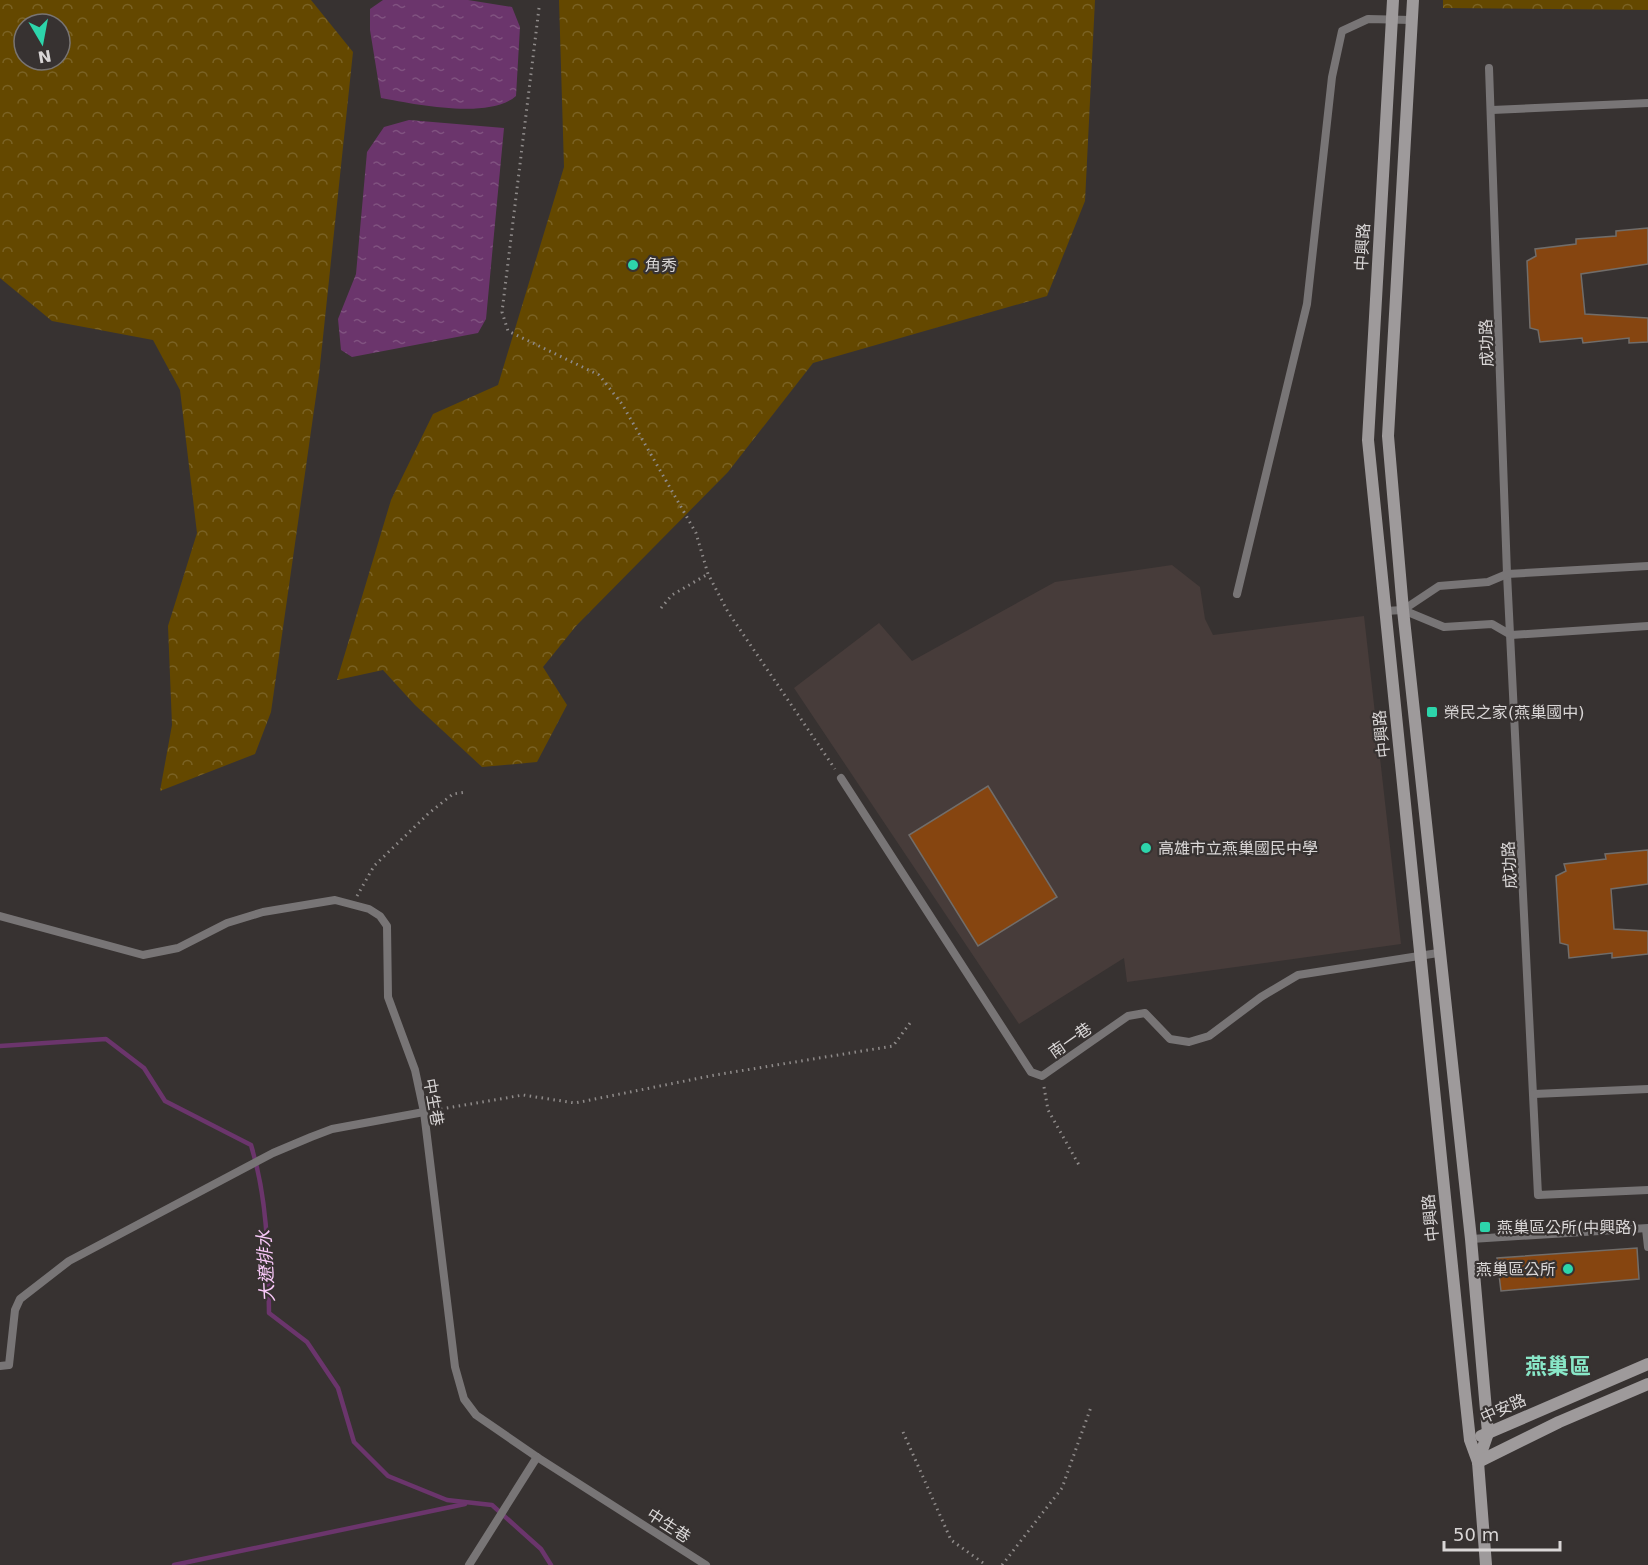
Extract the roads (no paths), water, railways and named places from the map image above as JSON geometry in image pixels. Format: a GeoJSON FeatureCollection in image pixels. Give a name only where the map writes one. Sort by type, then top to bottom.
{"type":"FeatureCollection","features":[{"type":"Feature","properties":{"kind":"main road","name":"中興路"},"geometry":{"type":"LineString","coordinates":[[1394,0],[1368,440],[1470,1440],[1478,1462],[1486,1565]]}},
{"type":"Feature","properties":{"kind":"main road","name":"中興路"},"geometry":{"type":"LineString","coordinates":[[1413,0],[1388,436],[1403,610],[1438,953],[1471,1239],[1488,1433],[1478,1462]]}},
{"type":"Feature","properties":{"kind":"main road","name":"中安路"},"geometry":{"type":"LineString","coordinates":[[1470,1440],[1648,1364]]}},
{"type":"Feature","properties":{"kind":"main road"},"geometry":{"type":"LineString","coordinates":[[1478,1462],[1559,1422],[1648,1384]]}},
{"type":"Feature","properties":{"kind":"lane"},"geometry":{"type":"LineString","coordinates":[[1236,594],[1307,304],[1332,77],[1342,31],[1368,19],[1412,20]]}},
{"type":"Feature","properties":{"kind":"lane","name":"成功路"},"geometry":{"type":"LineString","coordinates":[[1489,68],[1507,574],[1538,1195],[1648,1190]]}},
{"type":"Feature","properties":{"kind":"lane"},"geometry":{"type":"LineString","coordinates":[[1492,110],[1648,103]]}},
{"type":"Feature","properties":{"kind":"lane"},"geometry":{"type":"LineString","coordinates":[[1403,610],[1439,586],[1488,582],[1507,574],[1648,566]]}},
{"type":"Feature","properties":{"kind":"lane"},"geometry":{"type":"LineString","coordinates":[[1385,611],[1403,610],[1444,627],[1492,624],[1510,635],[1648,626]]}},
{"type":"Feature","properties":{"kind":"lane","name":"南一巷"},"geometry":{"type":"LineString","coordinates":[[841,778],[1031,1072],[1042,1076],[1128,1016],[1145,1013],[1170,1040],[1189,1042],[1209,1036],[1261,997],[1298,975],[1438,953]]}},
{"type":"Feature","properties":{"kind":"lane","name":"中生巷"},"geometry":{"type":"LineString","coordinates":[[0,916],[143,955],[178,948],[227,922],[263,912],[335,900],[353,903],[380,916],[387,926],[388,997],[415,1070],[423,1112],[455,1367],[465,1399],[476,1415],[537,1457],[706,1565]]}},
{"type":"Feature","properties":{"kind":"lane"},"geometry":{"type":"LineString","coordinates":[[1534,1094],[1648,1089]]}},
{"type":"Feature","properties":{"kind":"lane"},"geometry":{"type":"LineString","coordinates":[[0,1366],[9,1365],[15,1310],[20,1299],[69,1261],[233,1174],[332,1129],[423,1112]]}},
{"type":"Feature","properties":{"kind":"lane"},"geometry":{"type":"LineString","coordinates":[[1471,1239],[1647,1228],[1648,1248]]}},
{"type":"Feature","properties":{"kind":"lane"},"geometry":{"type":"LineString","coordinates":[[469,1565],[537,1457]]}},
{"type":"Feature","properties":{"kind":"water"},"geometry":{"type":"Polygon","coordinates":[[[383,0],[468,0],[512,7],[520,27],[516,96],[504,103],[470,109],[431,106],[381,98],[370,30],[370,9],[383,0]]]}},
{"type":"Feature","properties":{"kind":"water"},"geometry":{"type":"Polygon","coordinates":[[[409,120],[504,128],[486,319],[478,333],[352,357],[341,350],[338,319],[356,274],[367,152],[384,127],[409,120]]]}},
{"type":"Feature","properties":{"kind":"waterway","name":"大遼排水"},"geometry":{"type":"LineString","coordinates":[[0,1046],[106,1039],[144,1068],[165,1101],[251,1145],[264,1207],[269,1313],[307,1342],[338,1388],[354,1442],[388,1476],[447,1500],[492,1505],[541,1549],[551,1565]]}},
{"type":"Feature","properties":{"kind":"waterway"},"geometry":{"type":"LineString","coordinates":[[174,1565],[465,1504]]}},
{"type":"Feature","properties":{"kind":"place","name":"角秀"},"geometry":{"type":"Point","coordinates":[633,265]}},
{"type":"Feature","properties":{"kind":"place","name":"榮民之家(燕巢國中)"},"geometry":{"type":"Point","coordinates":[1432,712]}},
{"type":"Feature","properties":{"kind":"place","name":"高雄市立燕巢國民中學"},"geometry":{"type":"Point","coordinates":[1146,848]}},
{"type":"Feature","properties":{"kind":"place","name":"燕巢區公所(中興路)"},"geometry":{"type":"Point","coordinates":[1485,1227]}},
{"type":"Feature","properties":{"kind":"place","name":"燕巢區公所"},"geometry":{"type":"Point","coordinates":[1568,1269]}},
{"type":"Feature","properties":{"kind":"district","name":"燕巢區"},"geometry":{"type":"Point","coordinates":[1558,1366]}}]}
